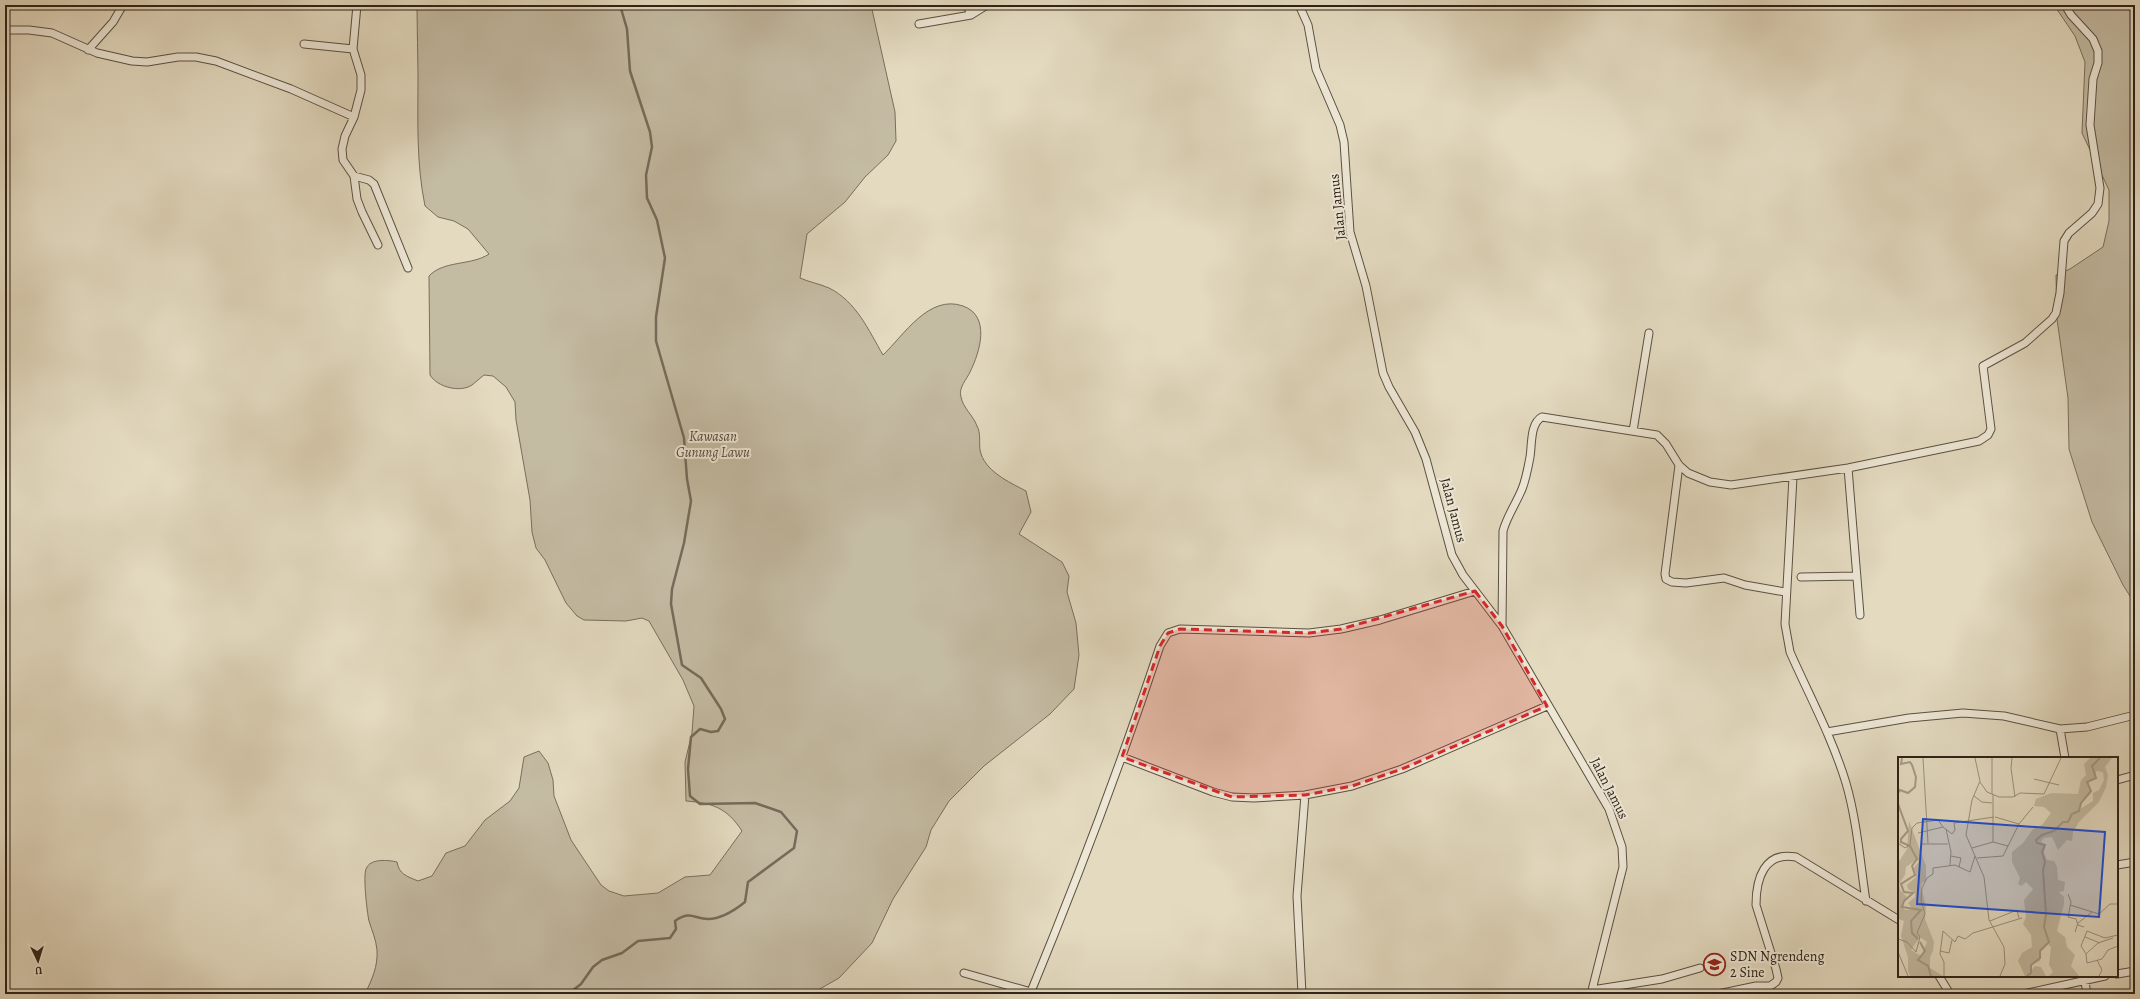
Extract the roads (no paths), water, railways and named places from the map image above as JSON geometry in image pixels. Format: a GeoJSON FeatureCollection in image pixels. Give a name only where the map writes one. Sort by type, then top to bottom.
{"type":"FeatureCollection","features":[{"type":"Feature","properties":{"kind":"street"},"geometry":{"type":"LineString","coordinates":[[88,50],[113,22],[123,5]]}},
{"type":"Feature","properties":{"kind":"street"},"geometry":{"type":"LineString","coordinates":[[357,5],[353,49],[361,76],[361,90],[354,117],[345,136],[342,149],[343,160],[354,176],[360,206],[378,244]]}},
{"type":"Feature","properties":{"kind":"street"},"geometry":{"type":"LineString","coordinates":[[967,5],[971,15]]}},
{"type":"Feature","properties":{"kind":"street"},"geometry":{"type":"LineString","coordinates":[[919,24],[971,15],[987,5]]}},
{"type":"Feature","properties":{"kind":"street","name":"Jalan Jamus"},"geometry":{"type":"LineString","coordinates":[[1298,5],[1308,25],[1316,69],[1340,125],[1344,142],[1350,232],[1366,286],[1383,373],[1389,387],[1415,432],[1426,459],[1452,555],[1463,575],[1502,626],[1547,706],[1565,733],[1609,809],[1622,847],[1623,867],[1620,884],[1592,992]]}},
{"type":"Feature","properties":{"kind":"street"},"geometry":{"type":"LineString","coordinates":[[1502,626],[1503,531],[1506,520],[1522,490],[1527,475],[1534,427],[1538,419],[1546,417],[1657,435],[1662,439],[1679,465],[1694,476],[1731,485],[1848,468],[1979,441],[1984,438],[1991,429],[1983,366],[2025,343],[2052,319],[2056,313],[2060,293],[2064,241],[2069,233],[2092,213],[2098,204],[2100,188],[2090,125],[2093,79],[2098,63],[2098,51],[2093,39],[2071,15],[2065,5]]}},
{"type":"Feature","properties":{"kind":"street"},"geometry":{"type":"LineString","coordinates":[[5,30],[29,30],[52,33],[88,50],[132,61],[147,62],[184,57],[216,61],[291,88],[354,117]]}},
{"type":"Feature","properties":{"kind":"street"},"geometry":{"type":"LineString","coordinates":[[304,44],[353,49]]}},
{"type":"Feature","properties":{"kind":"street"},"geometry":{"type":"LineString","coordinates":[[354,176],[369,180],[374,184],[408,268]]}},
{"type":"Feature","properties":{"kind":"street"},"geometry":{"type":"LineString","coordinates":[[1633,431],[1649,333]]}},
{"type":"Feature","properties":{"kind":"street"},"geometry":{"type":"LineString","coordinates":[[1679,465],[1665,574],[1666,579],[1672,582],[1686,583],[1724,578],[1745,585],[1785,592]]}},
{"type":"Feature","properties":{"kind":"street"},"geometry":{"type":"LineString","coordinates":[[1848,468],[1860,615]]}},
{"type":"Feature","properties":{"kind":"street"},"geometry":{"type":"LineString","coordinates":[[1793,477],[1785,592],[1785,624],[1790,652],[1827,732],[1851,803],[1866,901]]}},
{"type":"Feature","properties":{"kind":"street"},"geometry":{"type":"LineString","coordinates":[[1801,577],[1857,576]]}},
{"type":"Feature","properties":{"kind":"street"},"geometry":{"type":"LineString","coordinates":[[964,973],[1030,993],[1079,873],[1122,757],[1160,646],[1164,637],[1173,630],[1278,634],[1309,633],[1333,630],[1380,620],[1475,591]]}},
{"type":"Feature","properties":{"kind":"street"},"geometry":{"type":"LineString","coordinates":[[1122,757],[1232,798],[1305,795],[1352,786],[1402,769],[1547,706]]}},
{"type":"Feature","properties":{"kind":"street"},"geometry":{"type":"LineString","coordinates":[[1827,732],[1909,718],[1963,713],[2004,716],[2060,729],[2087,727],[2135,715]]}},
{"type":"Feature","properties":{"kind":"street"},"geometry":{"type":"LineString","coordinates":[[2060,729],[2065,757]]}},
{"type":"Feature","properties":{"kind":"street"},"geometry":{"type":"LineString","coordinates":[[2118,780],[2135,775]]}},
{"type":"Feature","properties":{"kind":"street"},"geometry":{"type":"LineString","coordinates":[[1302,994],[1296,896],[1305,795]]}},
{"type":"Feature","properties":{"kind":"street"},"geometry":{"type":"LineString","coordinates":[[1718,994],[1756,986],[1770,986],[1776,982],[1778,978],[1756,905],[1758,880],[1771,862],[1787,856],[1796,857],[1898,919]]}},
{"type":"Feature","properties":{"kind":"street"},"geometry":{"type":"LineString","coordinates":[[2118,865],[2135,862]]}},
{"type":"Feature","properties":{"kind":"street"},"geometry":{"type":"LineString","coordinates":[[1592,992],[1662,979],[1700,968]]}},
{"type":"Feature","properties":{"kind":"street"},"geometry":{"type":"LineString","coordinates":[[2118,974],[2135,971]]}},
{"type":"Feature","properties":{"kind":"street"},"geometry":{"type":"LineString","coordinates":[[1940,977],[1950,994]]}},
{"type":"Feature","properties":{"kind":"street"},"geometry":{"type":"LineString","coordinates":[[2023,994],[2085,978],[2095,977]]}},
{"type":"Feature","properties":{"kind":"street"},"geometry":{"type":"LineString","coordinates":[[2085,978],[2087,994]]}},
{"type":"Feature","properties":{"kind":"waterway"},"geometry":{"type":"LineString","coordinates":[[568,994],[581,984],[593,967],[602,960],[622,953],[638,941],[670,938],[676,929],[675,921],[680,918],[692,916],[703,919],[713,919],[728,914],[737,908],[745,902],[748,882],[794,848],[797,831],[781,812],[755,803],[700,804],[690,796],[688,769],[691,737],[700,729],[711,732],[718,731],[725,719],[721,709],[701,678],[682,665],[671,604],[672,589],[684,543],[691,501],[687,479],[684,438],[656,341],[656,317],[665,258],[657,220],[647,198],[646,175],[652,147],[650,132],[630,71],[627,29],[620,5]]}},
{"type":"Feature","properties":{"kind":"place","name":"SDN Ngrendeng 2 Sine"},"geometry":{"type":"Point","coordinates":[1714,964]}},
{"type":"Feature","properties":{"kind":"park label","name":"Kawasan Gunung Lawu"},"geometry":{"type":"Point","coordinates":[713,444]}}]}
